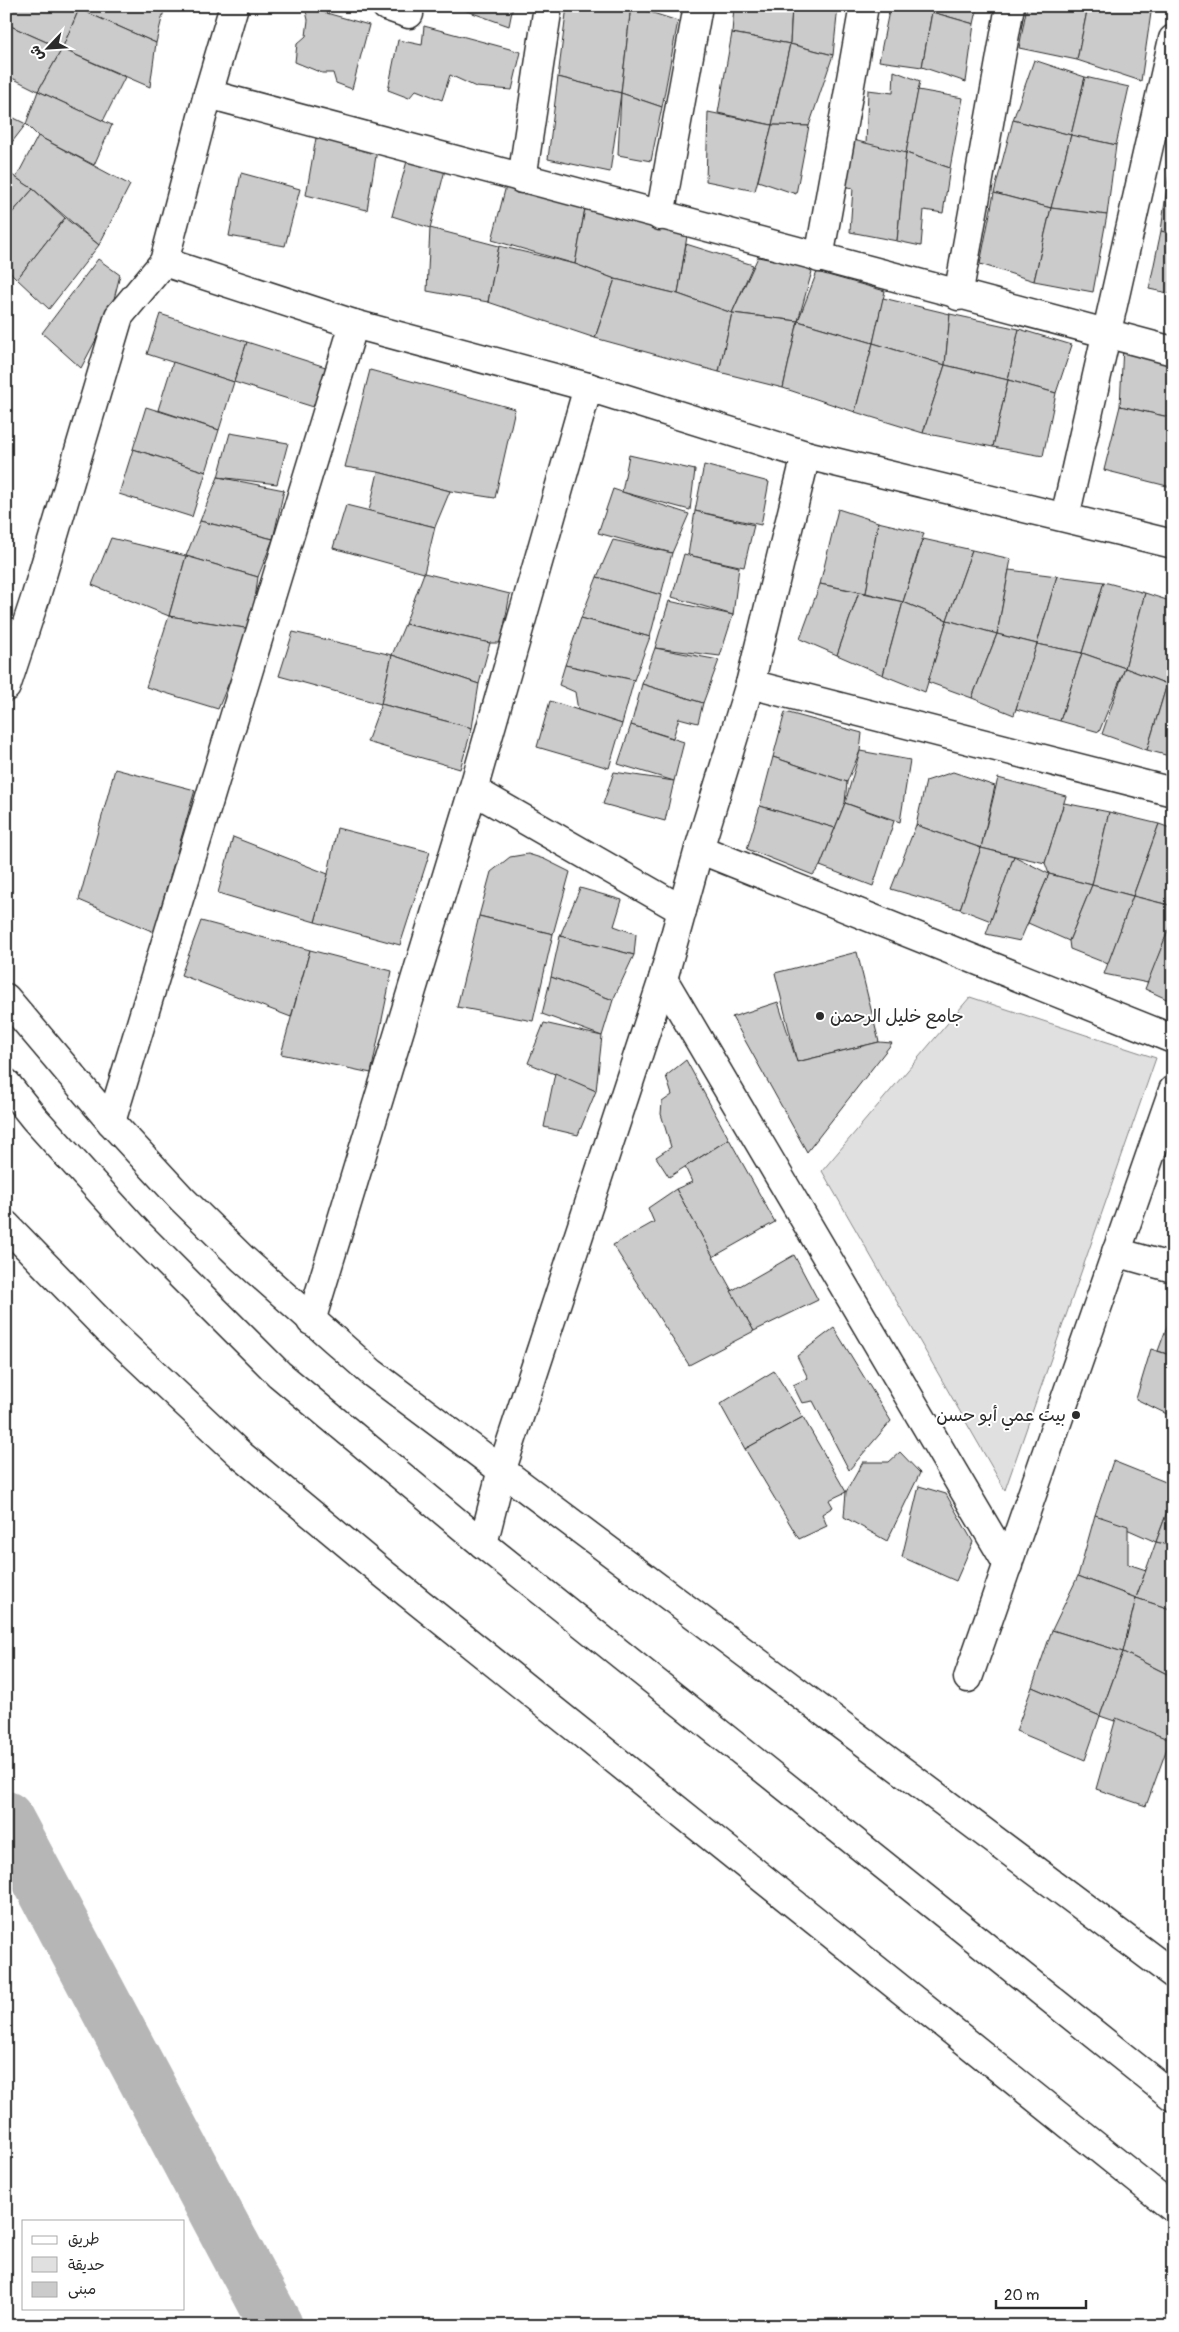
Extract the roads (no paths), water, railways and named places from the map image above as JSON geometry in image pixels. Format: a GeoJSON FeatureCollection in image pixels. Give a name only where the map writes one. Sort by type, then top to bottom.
{"type":"FeatureCollection","features":[{"type":"Feature","properties":{"kind":"street"},"geometry":{"type":"LineString","coordinates":[[6,688],[35,599],[119,316],[164,262],[208,94],[234,6]]}},
{"type":"Feature","properties":{"kind":"street"},"geometry":{"type":"LineString","coordinates":[[522,178],[548,6]]}},
{"type":"Feature","properties":{"kind":"street"},"geometry":{"type":"LineString","coordinates":[[660,216],[698,6]]}},
{"type":"Feature","properties":{"kind":"street"},"geometry":{"type":"LineString","coordinates":[[819,258],[864,6]]}},
{"type":"Feature","properties":{"kind":"street"},"geometry":{"type":"LineString","coordinates":[[958,296],[1010,6]]}},
{"type":"Feature","properties":{"kind":"street"},"geometry":{"type":"LineString","coordinates":[[1065,517],[1173,39]]}},
{"type":"Feature","properties":{"kind":"street"},"geometry":{"type":"LineString","coordinates":[[208,94],[1173,352]]}},
{"type":"Feature","properties":{"kind":"street"},"geometry":{"type":"LineString","coordinates":[[164,262],[354,324],[588,387],[806,455],[1173,544]]}},
{"type":"Feature","properties":{"kind":"street"},"geometry":{"type":"LineString","coordinates":[[111,1122],[354,324]]}},
{"type":"Feature","properties":{"kind":"street"},"geometry":{"type":"LineString","coordinates":[[311,1321],[473,790],[588,387]]}},
{"type":"Feature","properties":{"kind":"street"},"geometry":{"type":"LineString","coordinates":[[483,1544],[502,1469],[664,979],[699,849],[750,684],[806,455]]}},
{"type":"Feature","properties":{"kind":"street"},"geometry":{"type":"LineString","coordinates":[[750,684],[1173,792]]}},
{"type":"Feature","properties":{"kind":"street"},"geometry":{"type":"LineString","coordinates":[[473,790],[682,910]]}},
{"type":"Feature","properties":{"kind":"street"},"geometry":{"type":"LineString","coordinates":[[699,849],[1173,1039]]}},
{"type":"Feature","properties":{"kind":"street"},"geometry":{"type":"LineString","coordinates":[[664,979],[1008,1565]]}},
{"type":"Feature","properties":{"kind":"street"},"geometry":{"type":"LineString","coordinates":[[6,998],[111,1122],[182,1199],[243,1259],[311,1321],[401,1394],[1173,1974]]}},
{"type":"Feature","properties":{"kind":"street"},"geometry":{"type":"LineString","coordinates":[[6,1083],[34,1118],[139,1234],[279,1374],[483,1544],[1173,2097]]}},
{"type":"Feature","properties":{"kind":"street"},"geometry":{"type":"LineString","coordinates":[[968,1678],[1173,1090]]}},
{"type":"Feature","properties":{"kind":"street"},"geometry":{"type":"LineString","coordinates":[[6,1225],[106,1329],[257,1469],[385,1576],[1173,2208]]}},
{"type":"Feature","properties":{"kind":"street"},"geometry":{"type":"LineString","coordinates":[[1116,1252],[1173,1268]]}},
{"type":"Feature","properties":{"kind":"waterway"},"geometry":{"type":"LineString","coordinates":[[6,1818],[276,2326]]}},
{"type":"Feature","properties":{"kind":"place","name":"جامع خليل الرحمن"},"geometry":{"type":"Point","coordinates":[820,1016]}},
{"type":"Feature","properties":{"kind":"place","name":"بيت عمي أبو حسن"},"geometry":{"type":"Point","coordinates":[1076,1415]}}]}
